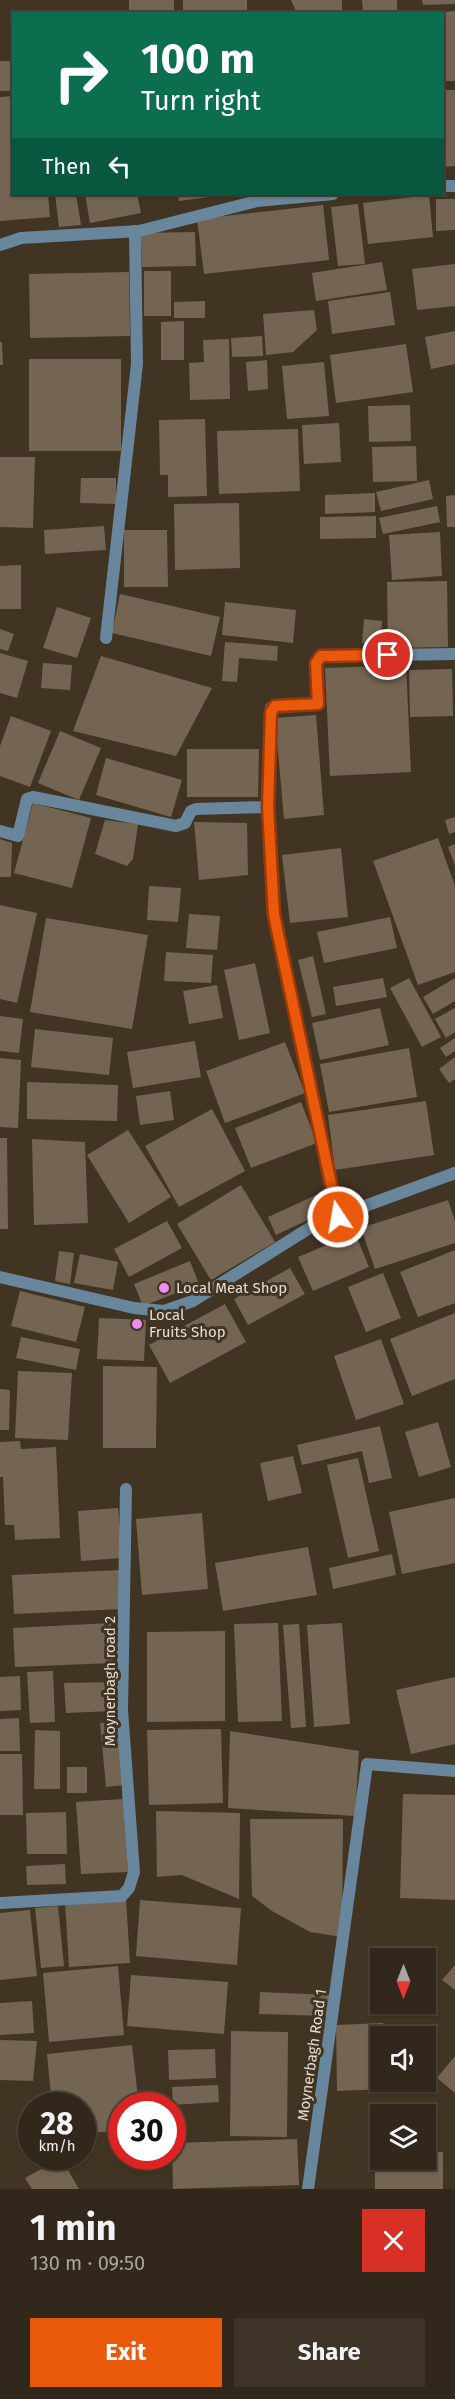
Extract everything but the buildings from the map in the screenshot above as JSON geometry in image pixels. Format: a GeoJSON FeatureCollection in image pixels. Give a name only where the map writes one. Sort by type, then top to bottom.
{"type":"FeatureCollection","features":[{"type":"Feature","properties":{"kind":"street"},"geometry":{"type":"LineString","coordinates":[[0,245],[21,238],[135,231],[257,201],[322,195]]}},
{"type":"Feature","properties":{"kind":"street"},"geometry":{"type":"LineString","coordinates":[[106,638],[137,364],[135,231]]}},
{"type":"Feature","properties":{"kind":"street"},"geometry":{"type":"LineString","coordinates":[[338,1217],[274,915],[268,807],[271,708],[318,704],[317,658],[321,656],[455,654]]}},
{"type":"Feature","properties":{"kind":"street"},"geometry":{"type":"LineString","coordinates":[[0,831],[18,836],[27,799],[33,797],[176,826],[185,823],[191,812],[196,809],[268,807]]}},
{"type":"Feature","properties":{"kind":"street"},"geometry":{"type":"LineString","coordinates":[[0,1277],[134,1308],[164,1311],[193,1301],[316,1224],[455,1173]]}},
{"type":"Feature","properties":{"kind":"street","name":"Moynerbagh road 2"},"geometry":{"type":"LineString","coordinates":[[0,1903],[122,1896],[129,1888],[134,1872],[122,1710],[126,1489]]}},
{"type":"Feature","properties":{"kind":"street","name":"Moynerbagh Road 1"},"geometry":{"type":"LineString","coordinates":[[308,2189],[367,1764],[455,1771]]}},
{"type":"Feature","properties":{"kind":"place","name":"Local Meat Shop"},"geometry":{"type":"Point","coordinates":[164,1288]}},
{"type":"Feature","properties":{"kind":"place","name":"Local Fruits Shop"},"geometry":{"type":"Point","coordinates":[137,1324]}},
{"type":"Feature","properties":{"kind":"route"},"geometry":{"type":"LineString","coordinates":[[338,1217],[274,915],[268,807],[271,708],[318,704],[316,663],[317,658],[321,656],[388,655]]}}]}
